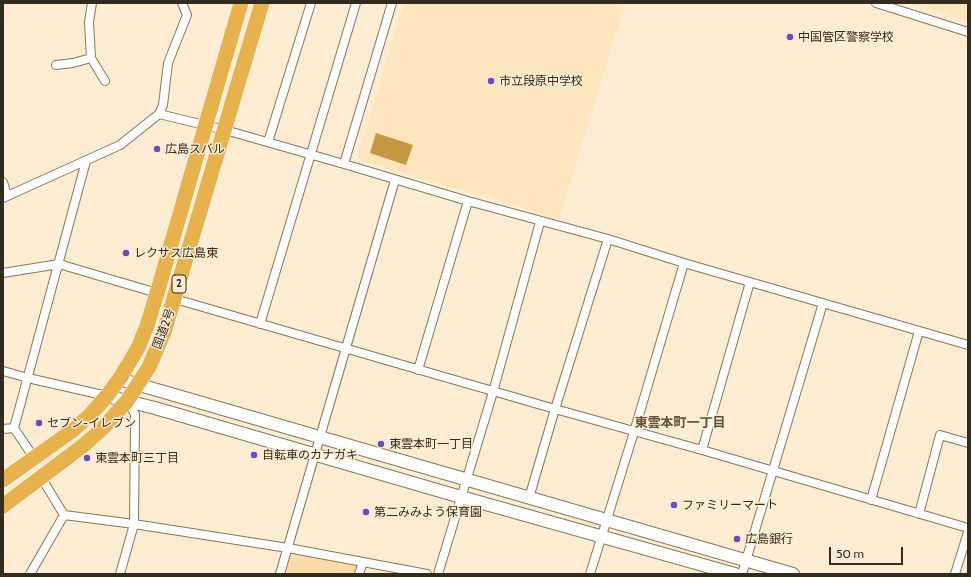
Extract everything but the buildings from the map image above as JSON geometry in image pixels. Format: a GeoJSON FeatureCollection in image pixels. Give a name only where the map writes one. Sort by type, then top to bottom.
{"type":"FeatureCollection","features":[{"type":"Feature","properties":{"kind":"highway","name":"国道2号"},"geometry":{"type":"LineString","coordinates":[[3,480],[72,431],[90,415],[107,396],[132,358],[142,337],[157,293],[242,3]]}},
{"type":"Feature","properties":{"kind":"highway","name":"国道2号"},"geometry":{"type":"LineString","coordinates":[[3,506],[94,437],[127,401],[149,367],[160,344],[175,299],[262,3]]}},
{"type":"Feature","properties":{"kind":"street"},"geometry":{"type":"LineString","coordinates":[[92,3],[89,22],[91,58],[105,81]]}},
{"type":"Feature","properties":{"kind":"street"},"geometry":{"type":"LineString","coordinates":[[3,182],[5,197],[120,145],[159,114],[163,105],[168,63],[187,15],[182,3]]}},
{"type":"Feature","properties":{"kind":"street"},"geometry":{"type":"LineString","coordinates":[[268,142],[310,3]]}},
{"type":"Feature","properties":{"kind":"street"},"geometry":{"type":"LineString","coordinates":[[260,324],[356,3]]}},
{"type":"Feature","properties":{"kind":"street"},"geometry":{"type":"LineString","coordinates":[[344,164],[392,3]]}},
{"type":"Feature","properties":{"kind":"street"},"geometry":{"type":"LineString","coordinates":[[876,3],[968,32]]}},
{"type":"Feature","properties":{"kind":"street"},"geometry":{"type":"LineString","coordinates":[[56,65],[73,63],[91,58]]}},
{"type":"Feature","properties":{"kind":"street"},"geometry":{"type":"LineString","coordinates":[[159,114],[268,142],[968,345]]}},
{"type":"Feature","properties":{"kind":"street"},"geometry":{"type":"LineString","coordinates":[[34,458],[14,428],[86,161]]}},
{"type":"Feature","properties":{"kind":"street"},"geometry":{"type":"LineString","coordinates":[[280,574],[395,180]]}},
{"type":"Feature","properties":{"kind":"street"},"geometry":{"type":"LineString","coordinates":[[418,370],[468,201]]}},
{"type":"Feature","properties":{"kind":"street"},"geometry":{"type":"LineString","coordinates":[[438,574],[494,392],[540,222]]}},
{"type":"Feature","properties":{"kind":"street"},"geometry":{"type":"LineString","coordinates":[[529,498],[608,240]]}},
{"type":"Feature","properties":{"kind":"street"},"geometry":{"type":"LineString","coordinates":[[590,574],[684,263]]}},
{"type":"Feature","properties":{"kind":"street"},"geometry":{"type":"LineString","coordinates":[[3,273],[58,264],[157,293]]}},
{"type":"Feature","properties":{"kind":"street"},"geometry":{"type":"LineString","coordinates":[[702,450],[750,282]]}},
{"type":"Feature","properties":{"kind":"street"},"geometry":{"type":"LineString","coordinates":[[175,299],[968,528]]}},
{"type":"Feature","properties":{"kind":"street"},"geometry":{"type":"LineString","coordinates":[[742,574],[823,303]]}},
{"type":"Feature","properties":{"kind":"street"},"geometry":{"type":"LineString","coordinates":[[871,500],[919,331]]}},
{"type":"Feature","properties":{"kind":"street"},"geometry":{"type":"LineString","coordinates":[[3,371],[127,401],[735,574]]}},
{"type":"Feature","properties":{"kind":"street"},"geometry":{"type":"LineString","coordinates":[[119,379],[793,574]]}},
{"type":"Feature","properties":{"kind":"street"},"geometry":{"type":"LineString","coordinates":[[120,574],[134,524],[135,418],[127,401]]}},
{"type":"Feature","properties":{"kind":"street"},"geometry":{"type":"LineString","coordinates":[[3,429],[14,428]]}},
{"type":"Feature","properties":{"kind":"street"},"geometry":{"type":"LineString","coordinates":[[919,514],[940,435],[968,443]]}},
{"type":"Feature","properties":{"kind":"street"},"geometry":{"type":"LineString","coordinates":[[41,477],[64,515]]}},
{"type":"Feature","properties":{"kind":"street"},"geometry":{"type":"LineString","coordinates":[[64,515],[134,524],[288,548],[427,574]]}},
{"type":"Feature","properties":{"kind":"street"},"geometry":{"type":"LineString","coordinates":[[30,574],[64,515]]}},
{"type":"Feature","properties":{"kind":"street"},"geometry":{"type":"LineString","coordinates":[[955,574],[968,532]]}},
{"type":"Feature","properties":{"kind":"street"},"geometry":{"type":"LineString","coordinates":[[360,574],[363,562]]}},
{"type":"Feature","properties":{"kind":"shaded area","name":"市立段原中学校"},"geometry":{"type":"Polygon","coordinates":[[[404,3],[613,3],[624,6],[559,219],[360,160],[358,156],[404,3]]]}},
{"type":"Feature","properties":{"kind":"shaded area"},"geometry":{"type":"Polygon","coordinates":[[[908,3],[968,3],[968,18],[964,20],[908,3]]]}},
{"type":"Feature","properties":{"kind":"shaded area"},"geometry":{"type":"Polygon","coordinates":[[[376,133],[413,145],[406,165],[370,153],[376,133]]]}},
{"type":"Feature","properties":{"kind":"shaded area"},"geometry":{"type":"Polygon","coordinates":[[[295,555],[355,564],[358,569],[357,574],[285,574],[290,559],[295,555]]]}},
{"type":"Feature","properties":{"kind":"place","name":"中国管区警察学校"},"geometry":{"type":"Point","coordinates":[790,37]}},
{"type":"Feature","properties":{"kind":"place","name":"市立段原中学校"},"geometry":{"type":"Point","coordinates":[491,81]}},
{"type":"Feature","properties":{"kind":"place","name":"広島スバル"},"geometry":{"type":"Point","coordinates":[157,149]}},
{"type":"Feature","properties":{"kind":"place","name":"レクサス広島東"},"geometry":{"type":"Point","coordinates":[126,253]}},
{"type":"Feature","properties":{"kind":"place","name":"セブン-イレブン"},"geometry":{"type":"Point","coordinates":[39,423]}},
{"type":"Feature","properties":{"kind":"place","name":"東雲本町一丁目"},"geometry":{"type":"Point","coordinates":[381,444]}},
{"type":"Feature","properties":{"kind":"place","name":"自転車のカナガキ"},"geometry":{"type":"Point","coordinates":[254,455]}},
{"type":"Feature","properties":{"kind":"place","name":"東雲本町三丁目"},"geometry":{"type":"Point","coordinates":[87,458]}},
{"type":"Feature","properties":{"kind":"place","name":"ファミリーマート"},"geometry":{"type":"Point","coordinates":[674,505]}},
{"type":"Feature","properties":{"kind":"place","name":"第二みみよう保育園"},"geometry":{"type":"Point","coordinates":[366,512]}},
{"type":"Feature","properties":{"kind":"place","name":"広島銀行"},"geometry":{"type":"Point","coordinates":[737,539]}},
{"type":"Feature","properties":{"kind":"district","name":"東雲本町一丁目"},"geometry":{"type":"Point","coordinates":[680,423]}}]}
